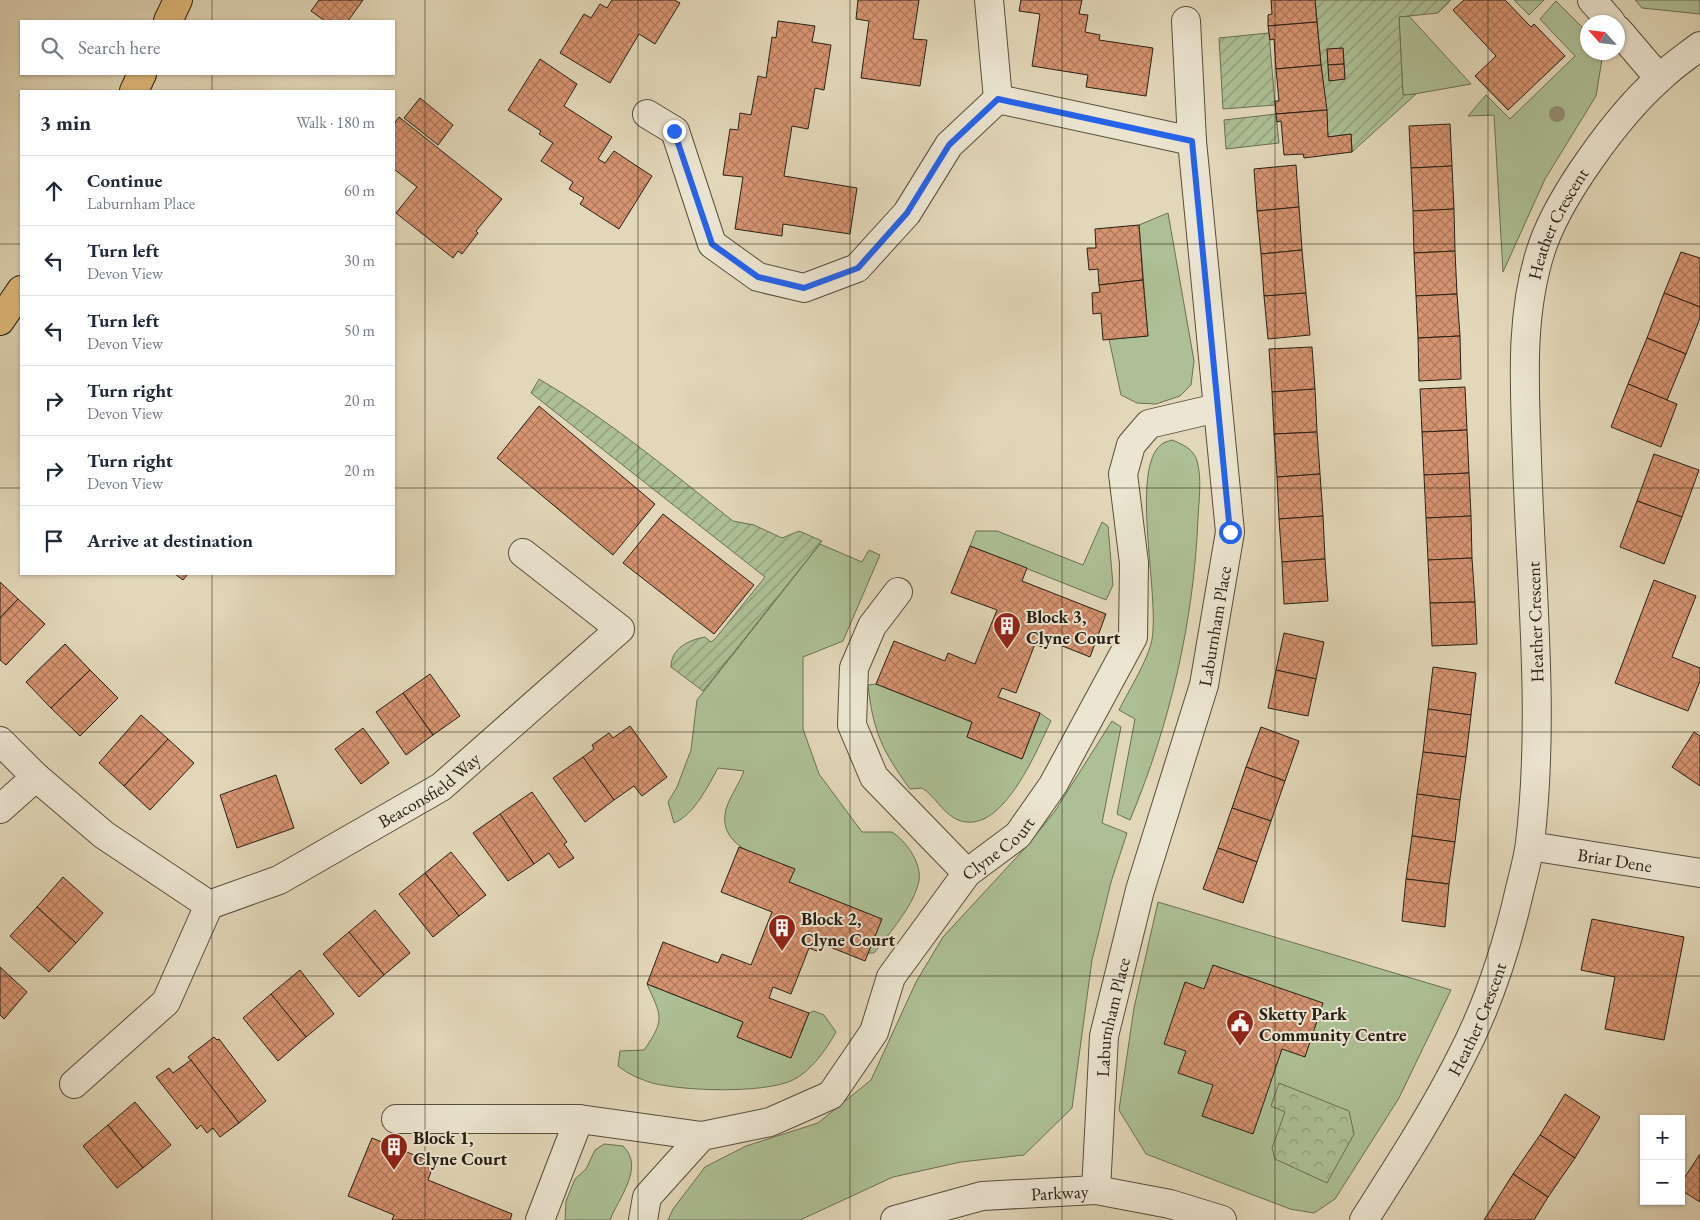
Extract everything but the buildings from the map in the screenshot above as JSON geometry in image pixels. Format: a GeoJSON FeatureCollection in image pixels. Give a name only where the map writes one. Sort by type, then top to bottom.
{"type":"FeatureCollection","features":[{"type":"Feature","properties":{"kind":"main road"},"geometry":{"type":"LineString","coordinates":[[168,20],[178,0]]}},
{"type":"Feature","properties":{"kind":"main road"},"geometry":{"type":"LineString","coordinates":[[134,90],[142,75]]}},
{"type":"Feature","properties":{"kind":"main road"},"geometry":{"type":"LineString","coordinates":[[0,321],[20,291]]}},
{"type":"Feature","properties":{"kind":"street"},"geometry":{"type":"LineString","coordinates":[[988,0],[998,99]]}},
{"type":"Feature","properties":{"kind":"street"},"geometry":{"type":"LineString","coordinates":[[1592,0],[1605,15]]}},
{"type":"Feature","properties":{"kind":"street","name":"Laburnham Place"},"geometry":{"type":"LineString","coordinates":[[1096,1190],[1104,1036],[1140,890],[1204,686],[1230,532],[1192,141],[1186,21]]}},
{"type":"Feature","properties":{"kind":"street"},"geometry":{"type":"LineString","coordinates":[[1625,38],[1659,78]]}},
{"type":"Feature","properties":{"kind":"street","name":"Heather Crescent"},"geometry":{"type":"LineString","coordinates":[[1364,1220],[1429,1117],[1461,1058],[1488,997],[1511,929],[1530,846],[1538,747],[1537,657],[1525,376],[1527,312],[1541,249],[1562,204],[1619,120],[1659,78],[1700,46]]}},
{"type":"Feature","properties":{"kind":"street"},"geometry":{"type":"LineString","coordinates":[[647,114],[674,131],[712,244],[758,277],[804,288],[858,268],[907,213],[949,145],[998,99]]}},
{"type":"Feature","properties":{"kind":"street"},"geometry":{"type":"LineString","coordinates":[[998,99],[1192,141]]}},
{"type":"Feature","properties":{"kind":"street","name":"Clyne Court"},"geometry":{"type":"LineString","coordinates":[[396,1119],[579,1119],[702,1136],[770,1122],[831,1095],[874,1032],[891,977],[966,874],[1018,836],[1053,785],[1133,638],[1134,563],[1123,474],[1131,445],[1149,424],[1217,408]]}},
{"type":"Feature","properties":{"kind":"street","name":"Beaconsfield Way"},"geometry":{"type":"LineString","coordinates":[[208,904],[278,880],[441,787],[620,629],[523,553]]}},
{"type":"Feature","properties":{"kind":"street"},"geometry":{"type":"LineString","coordinates":[[898,592],[872,626],[854,668],[852,726],[874,777],[966,874]]}},
{"type":"Feature","properties":{"kind":"street"},"geometry":{"type":"LineString","coordinates":[[0,741],[36,777],[104,835],[208,904],[166,1002],[74,1084]]}},
{"type":"Feature","properties":{"kind":"street"},"geometry":{"type":"LineString","coordinates":[[0,809],[36,777]]}},
{"type":"Feature","properties":{"kind":"street","name":"Briar Dene"},"geometry":{"type":"LineString","coordinates":[[1530,846],[1700,873]]}},
{"type":"Feature","properties":{"kind":"street"},"geometry":{"type":"LineString","coordinates":[[540,1220],[579,1119]]}},
{"type":"Feature","properties":{"kind":"street"},"geometry":{"type":"LineString","coordinates":[[643,1220],[648,1197],[702,1136]]}},
{"type":"Feature","properties":{"kind":"street","name":"Parkway"},"geometry":{"type":"LineString","coordinates":[[895,1220],[982,1196],[1096,1190],[1170,1204],[1222,1220]]}},
{"type":"Feature","properties":{"kind":"green space"},"geometry":{"type":"Polygon","coordinates":[[[1315,0],[1451,0],[1438,13],[1399,17],[1403,95],[1416,94],[1352,152],[1351,134],[1328,137],[1315,0]],[[1343,48],[1327,50],[1329,80],[1345,79],[1343,48]]]}},
{"type":"Feature","properties":{"kind":"green space"},"geometry":{"type":"Polygon","coordinates":[[[1514,0],[1544,0],[1529,15],[1514,0]]]}},
{"type":"Feature","properties":{"kind":"green space"},"geometry":{"type":"Polygon","coordinates":[[[1635,0],[1700,0],[1700,14],[1642,8],[1635,0]]]}},
{"type":"Feature","properties":{"kind":"green space"},"geometry":{"type":"Polygon","coordinates":[[[1556,1],[1580,25],[1580,60],[1602,60],[1596,96],[1545,179],[1503,272],[1494,115],[1468,116],[1486,95],[1510,119],[1575,56],[1540,19],[1556,1]]]}},
{"type":"Feature","properties":{"kind":"green space"},"geometry":{"type":"Polygon","coordinates":[[[1399,16],[1409,16],[1471,84],[1403,96],[1399,16]]]}},
{"type":"Feature","properties":{"kind":"green space"},"geometry":{"type":"Polygon","coordinates":[[[1269,33],[1275,105],[1223,109],[1219,38],[1269,33]]]}},
{"type":"Feature","properties":{"kind":"green space"},"geometry":{"type":"Polygon","coordinates":[[[1276,114],[1279,143],[1226,149],[1224,120],[1276,114]]]}},
{"type":"Feature","properties":{"kind":"green space"},"geometry":{"type":"Polygon","coordinates":[[[1168,213],[1194,361],[1191,385],[1180,396],[1156,404],[1137,403],[1121,395],[1109,339],[1148,336],[1139,225],[1168,213]]]}},
{"type":"Feature","properties":{"kind":"green space"},"geometry":{"type":"Polygon","coordinates":[[[539,379],[614,428],[733,521],[754,525],[782,538],[799,531],[822,541],[703,691],[671,667],[674,655],[682,646],[693,640],[705,637],[711,642],[715,639],[765,577],[531,393],[539,379]]]}},
{"type":"Feature","properties":{"kind":"green space"},"geometry":{"type":"Polygon","coordinates":[[[1172,440],[1190,450],[1197,461],[1199,497],[1196,557],[1178,672],[1157,747],[1130,820],[1117,814],[1135,719],[1119,710],[1141,669],[1151,644],[1153,599],[1146,507],[1147,480],[1152,458],[1162,444],[1172,440]]]}},
{"type":"Feature","properties":{"kind":"green space"},"geometry":{"type":"Polygon","coordinates":[[[1102,522],[1108,526],[1113,585],[1106,600],[970,546],[976,531],[997,531],[1083,565],[1102,522]]]}},
{"type":"Feature","properties":{"kind":"green space"},"geometry":{"type":"Polygon","coordinates":[[[820,544],[862,562],[869,550],[880,555],[843,641],[803,657],[803,729],[819,774],[862,832],[892,832],[903,841],[912,853],[918,867],[919,881],[912,900],[874,953],[868,953],[881,919],[789,882],[794,869],[748,851],[738,845],[730,836],[726,826],[725,814],[728,803],[744,771],[718,768],[694,807],[688,814],[674,823],[668,802],[677,787],[691,750],[697,700],[820,544]]]}},
{"type":"Feature","properties":{"kind":"green space"},"geometry":{"type":"Polygon","coordinates":[[[876,684],[972,722],[967,737],[1022,759],[1040,713],[1051,721],[1026,771],[1002,805],[988,817],[972,822],[956,819],[922,788],[910,789],[893,764],[876,729],[873,716],[868,685],[876,684]]]}},
{"type":"Feature","properties":{"kind":"green space"},"geometry":{"type":"Polygon","coordinates":[[[1112,721],[1121,727],[1102,823],[1127,833],[1111,882],[1092,960],[1072,1108],[1024,1155],[961,1162],[893,1177],[800,1220],[668,1220],[673,1209],[705,1167],[746,1146],[818,1123],[871,1080],[916,982],[943,937],[1026,847],[1055,811],[1112,721]]]}},
{"type":"Feature","properties":{"kind":"green space"},"geometry":{"type":"Polygon","coordinates":[[[1158,902],[1451,990],[1399,1098],[1335,1199],[1314,1213],[1290,1209],[1146,1154],[1119,1110],[1134,1008],[1158,902]]]}},
{"type":"Feature","properties":{"kind":"green space"},"geometry":{"type":"Polygon","coordinates":[[[647,984],[743,1022],[737,1037],[791,1058],[809,1013],[814,1011],[824,1015],[836,1032],[812,1066],[793,1080],[780,1084],[763,1088],[723,1090],[683,1088],[652,1083],[634,1076],[618,1066],[620,1051],[644,1050],[656,1031],[659,1017],[658,1011],[647,984]]]}},
{"type":"Feature","properties":{"kind":"green space"},"geometry":{"type":"Polygon","coordinates":[[[1279,1083],[1349,1111],[1354,1134],[1327,1183],[1275,1159],[1272,1148],[1285,1112],[1271,1106],[1279,1083]]]}},
{"type":"Feature","properties":{"kind":"green space"},"geometry":{"type":"Polygon","coordinates":[[[604,1144],[623,1146],[629,1154],[632,1163],[628,1182],[610,1220],[565,1220],[566,1201],[575,1179],[586,1169],[595,1150],[604,1144]]]}},
{"type":"Feature","properties":{"kind":"place","name":"Block 3, Clyne Court"},"geometry":{"type":"Point","coordinates":[1007,650]}},
{"type":"Feature","properties":{"kind":"place","name":"Block 2, Clyne Court"},"geometry":{"type":"Point","coordinates":[782,952]}},
{"type":"Feature","properties":{"kind":"place","name":"Sketty Park Community Centre"},"geometry":{"type":"Point","coordinates":[1240,1047]}},
{"type":"Feature","properties":{"kind":"place","name":"Block 1, Clyne Court"},"geometry":{"type":"Point","coordinates":[394,1171]}},
{"type":"Feature","properties":{"kind":"route"},"geometry":{"type":"LineString","coordinates":[[674,131],[712,244],[758,277],[804,288],[858,268],[907,213],[949,145],[998,99],[1192,141],[1230,532]]}}]}
